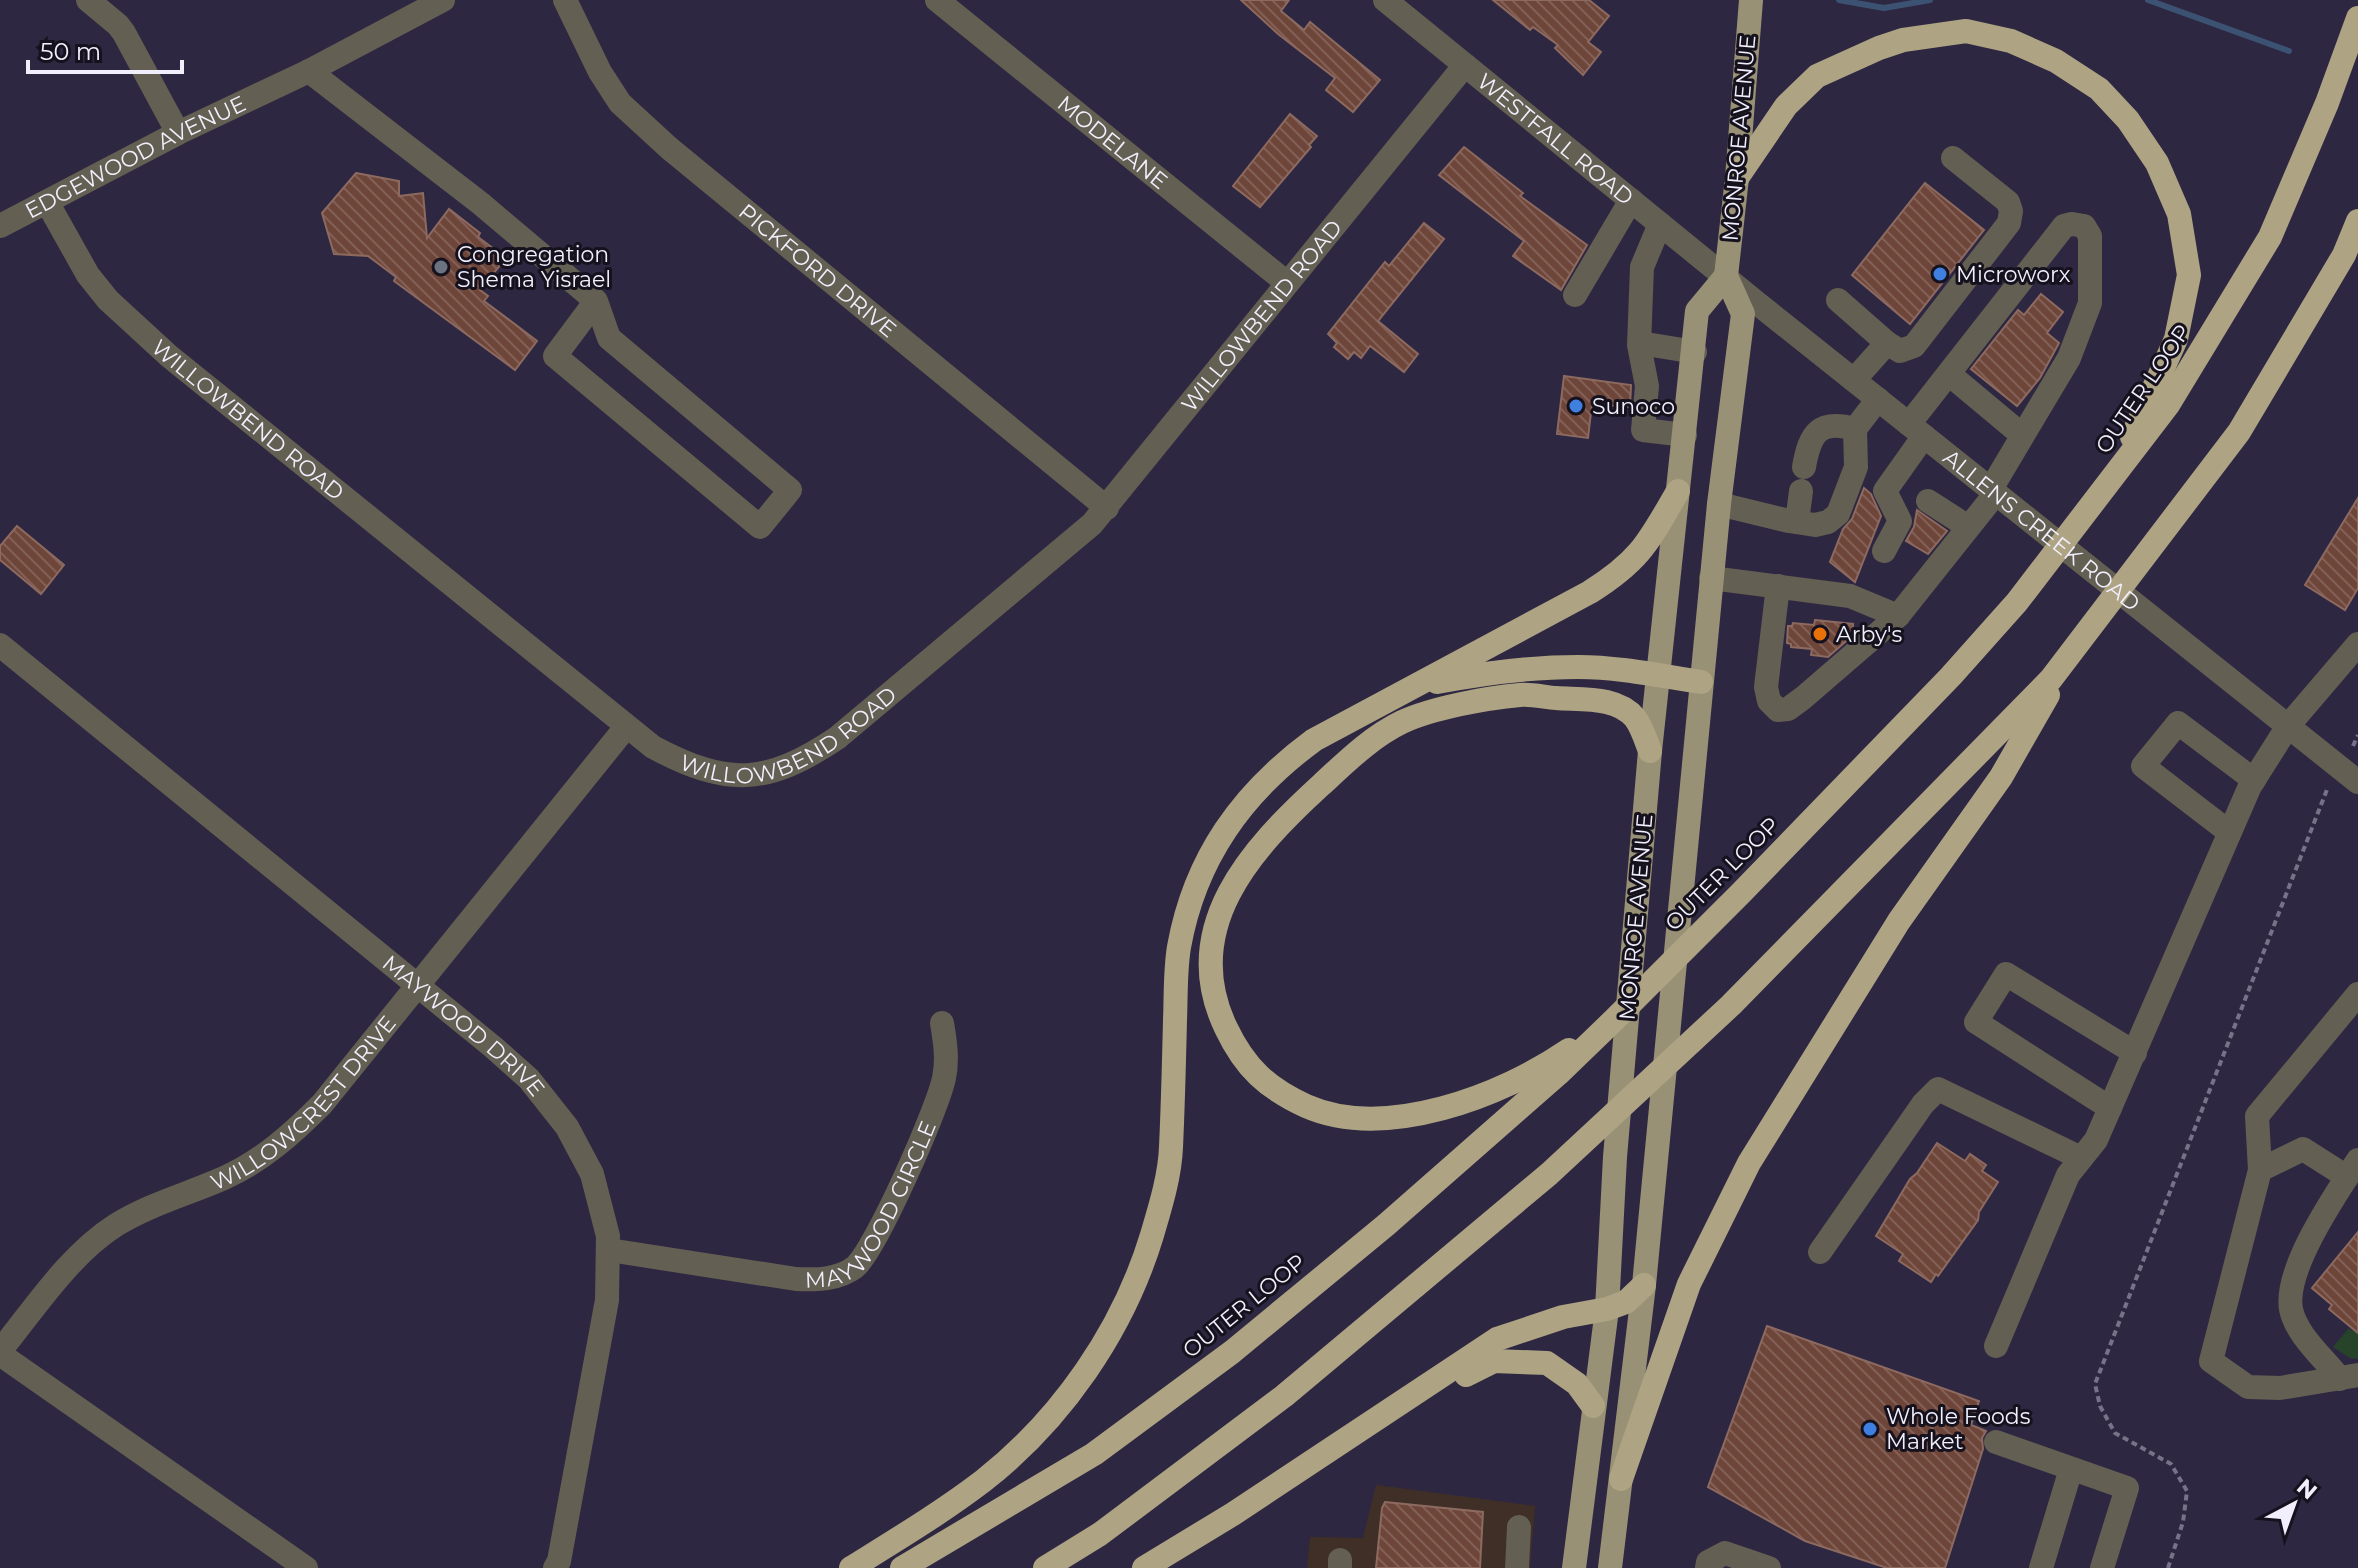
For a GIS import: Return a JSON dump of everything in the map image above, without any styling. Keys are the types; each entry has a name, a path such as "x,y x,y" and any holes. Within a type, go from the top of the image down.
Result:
{"highway":[{"name":"OUTER LOOP","path":"902,1568 1094,1454 1232,1352 1386,1225 1559,1065 1617,1017 1951,676 2017,602 2109,486 2168,405 2270,237 2327,103 2358,18"},
{"path":"1737,178 1786,106 1817,76 1903,40 1966,31 2011,41 2056,61 2099,89 2128,120 2157,163 2179,214 2189,275 2176,339 2109,486"},
{"path":"1045,1568 1100,1534 1284,1396 1549,1174 1731,1005 2051,679 2239,432 2344,255 2358,221"},
{"path":"851,1568 983,1481 1054,1415 1088,1369 1116,1321 1151,1238 1171,1150 1179,948 1200,875 1236,813 1256,788 1314,740 1590,592 1621,572 1645,549 1678,491"},
{"path":"1621,1479 1689,1284 1749,1163 1899,921 2001,777 2073,652"},
{"path":"1411,686 1493,671 1565,667 1637,672 1701,682"},
{"path":"1559,1065 1433,1111 1389,1119 1317,1111 1283,1095 1255,1074 1233,1043 1217,1010 1210,981 1210,954 1216,920 1244,867 1308,796 1371,740 1401,722 1429,711 1521,695 1615,703 1635,718 1650,751"},
{"path":"1144,1568 1233,1514 1497,1339 1563,1317 1607,1309 1626,1302 1644,1285"},
{"path":"1401,1402 1494,1361 1547,1363 1577,1384 1593,1406"}],"main road":[{"name":"MONROE AVENUE","path":"1610,1568 1644,1285 1711,578 1743,314 1726,276 1751,0"},
{"name":"MONROE AVENUE","path":"1574,1568 1607,1309 1615,1157 1650,751 1697,311 1726,276"}],"street":[{"path":"88,0 124,33 178,133"},
{"name":"EDGEWOOD AVENUE","path":"0,226 443,0"},
{"name":"PICKFORD DRIVE","path":"565,0 600,72 620,103 669,148 1107,508"},
{"name":"MODELANE","path":"937,0 1287,283"},
{"name":"WESTFALL ROAD","path":"1385,0 1726,276"},
{"name":"WILLOWBEND ROAD","path":"47,202 88,275 129,322 626,727 653,747 675,758 720,773 767,773 804,760 837,738 1061,552 1107,508 1465,65"},
{"path":"309,71 480,203 596,301 609,338 790,490 760,527 555,356 596,301"},
{"path":"1838,300 1900,351 1914,346 2009,223 2011,211 2008,202 1953,158"},
{"path":"1575,295 1631,200"},
{"path":"1660,224 1642,267 1640,343 1647,386 1643,430 1685,435"},
{"path":"1778,586 1766,687 1769,701 1778,710 1788,709 1898,616 1993,491 2022,435 2069,358 2090,303 2090,236 2084,226 2064,226 1949,374 1885,491 1900,521 1884,551"},
{"name":"ALLENS CREEK ROAD","path":"1726,276 2358,782"},
{"path":"1640,343 1695,352"},
{"path":"1854,380 1887,343"},
{"path":"1949,374 2022,435"},
{"path":"1719,504 1815,525 1828,522 1838,514 1856,467 1855,429 1878,399"},
{"path":"1804,467 1810,441 1817,432 1826,426 1855,429"},
{"path":"1797,522 1801,491"},
{"path":"1928,501 1959,521 1965,530"},
{"path":"1711,578 1850,596 1898,616"},
{"path":"1996,1346 2068,1175 2096,1140 2254,780 2288,726 2358,644"},
{"name":"MAYWOOD DRIVE","path":"0,645 502,1055 549,1101 567,1127 592,1174 603,1210 609,1250 607,1300 555,1568"},
{"path":"2229,832 2143,766 2178,723 2254,780"},
{"name":"WILLOWCREST DRIVE","path":"0,1353 60,1277 103,1234 144,1210 225,1178 261,1157 297,1129 322,1104 626,727"},
{"path":"2110,1108 1976,1022 2006,974 2135,1053"},
{"path":"2349,1377 2280,1388 2248,1387 2211,1361 2260,1170 2257,1116 2358,994"},
{"name":"MAYWOOD CIRCLE","path":"609,1250 796,1279 818,1280 840,1275 856,1266 879,1232 939,1095 946,1068 942,1023"},
{"path":"1820,1252 1923,1104 1938,1089 2081,1158"},
{"path":"2260,1170 2303,1149 2353,1169 2296,1268 2291,1288 2291,1309 2301,1332 2349,1377"},
{"path":"0,1353 306,1568"},
{"path":"1996,1442 2127,1488 2102,1568"},
{"path":"2041,1568 2071,1469"},
{"path":"1517,1568 1519,1527"},
{"path":"1707,1568 1708,1562 1725,1553 1769,1568"}],"path":[{"path":"2353,746 2358,735"},
{"path":"2168,1568 2183,1522 2187,1491 2171,1464 2115,1433 2100,1406 2095,1384 2329,785"}],"shaded area":[{"path":"1376,1485 1535,1506 1530,1568 1307,1568 1310,1537 1363,1538"}],"green space":[{"path":"2358,1323 2358,1359 2350,1358 2333,1347 2349,1328 2352,1331"}],"building":[{"path":"1241,0 1289,0 1281,11 1304,30 1310,22 1380,80 1353,112 1326,90 1335,78 1278,34"},
{"path":"1493,0 1589,0 1609,16 1588,42 1601,52 1583,75 1555,48 1558,45 1533,27 1530,30"},
{"path":"1290,114 1317,136 1260,207 1233,186"},
{"path":"1464,147 1523,193 1520,196 1587,245 1561,290 1513,256 1524,241 1439,175"},
{"name":"Congregation Shema Yisrael","path":"356,173 399,181 399,196 423,193 427,238 449,209 506,258 480,290 488,296 484,301 537,341 515,370 394,281 396,277 368,256 334,254 322,213"},
{"path":"1925,183 1984,230 1910,324 1852,275"},
{"path":"1424,223 1444,239 1378,321 1418,354 1404,372 1370,346 1361,358 1354,352 1348,359 1334,347 1337,343 1328,334 1385,262 1389,266"},
{"path":"2041,294 2063,312 2047,333 2059,343 2040,378 2017,406 1971,369 2018,310 2024,315"},
{"name":"Sunoco","path":"1564,376 1631,385 1630,407 1592,404 1588,438 1557,434"},
{"path":"1864,488 1871,494 1881,516 1855,582 1830,562"},
{"path":"2358,498 2358,588 2345,610 2305,585"},
{"path":"1917,510 1947,531 1928,554 1906,541 1914,527"},
{"path":"17,526 64,565 41,594 0,560 0,546"},
{"name":"Arby's","path":"1815,620 1853,624 1853,635 1828,657 1811,655 1812,649 1791,647 1787,643 1788,626 1793,623 1814,625"},
{"path":"1937,1143 1965,1161 1970,1154 1986,1165 1982,1171 1998,1182 1979,1212 1978,1220 1931,1282 1899,1261 1903,1254 1876,1236 1910,1179"},
{"path":"2358,1232 2358,1333 2329,1309 2332,1305 2312,1288"},
{"path":"1767,1326 1979,1401 1971,1425 1986,1431 1982,1438 1983,1449 1945,1568 1887,1568 1805,1541 1708,1487"},
{"path":"1385,1502 1483,1512 1480,1568 1376,1568"}],"waterway":[{"path":"1839,0 1884,8 1930,0"},
{"path":"2148,0 2289,51"}],"place":[{"name":"Congregation Shema Yisrael","path":"441,267"},
{"name":"Microworx","path":"1940,274"},
{"name":"Sunoco","path":"1576,406"},
{"name":"Arby's","path":"1820,634"},
{"name":"Whole Foods Market","path":"1870,1429"}]}
